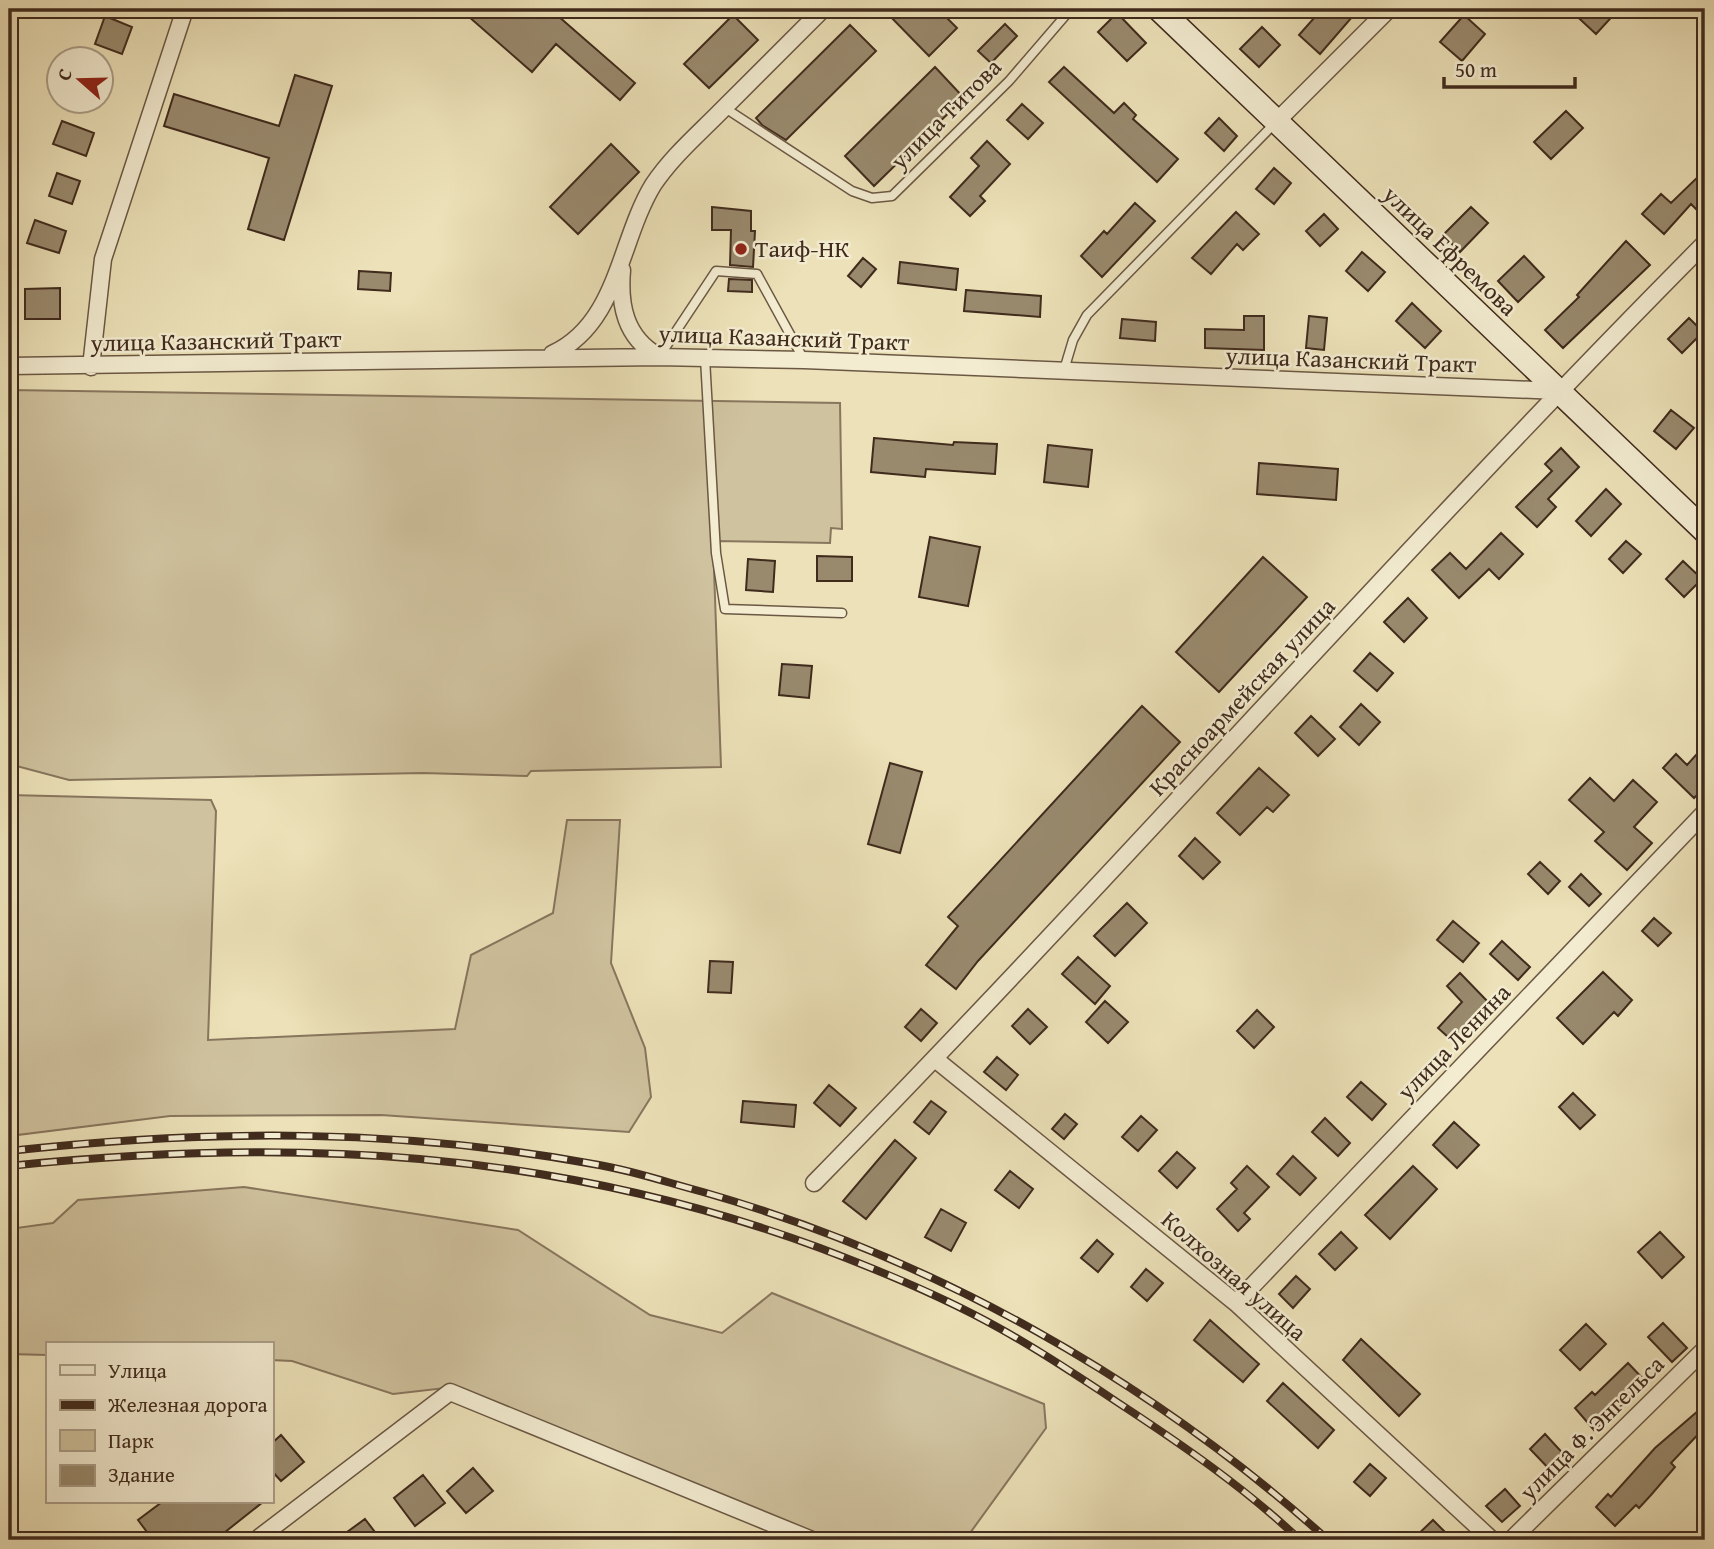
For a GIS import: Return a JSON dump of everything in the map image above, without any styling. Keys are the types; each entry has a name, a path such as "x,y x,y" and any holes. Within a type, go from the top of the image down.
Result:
{"street":[{"path":"91,367 103,259 185,9"},
{"path":"547,356 571,346 587,332 653,186 670,162 824,9"},
{"name":"улица Ефремова","path":"1158,9 1705,531"},
{"path":"1276,122 1389,9"},
{"name":"Красноармейская улица","path":"814,1183 935,1059 1558,391 1705,243"},
{"path":"624,254 620,293 624,316 635,338 659,357"},
{"name":"улица Казанский Тракт","path":"9,366 91,367 547,356 804,359 1558,391"},
{"name":"улица Ленина","path":"1236,1303 1705,812"},
{"name":"Колхозная улица","path":"935,1059 1236,1303 1492,1540"},
{"name":"улица Ф. Энгельса","path":"1511,1540 1705,1349"},
{"path":"256,1540 450,1392 812,1540"}],"lane":[{"name":"улица Титова","path":"725,107 852,191 872,198 892,196 1009,81 1071,9"},
{"path":"1064,370 1073,340 1087,315 1276,122"},
{"path":"659,357 716,271 758,274 804,359"},
{"path":"705,358 716,553 725,609 842,613"}],"green space":[{"path":"9,390 840,403 842,529 831,528 830,543 713,541 721,767 531,771 527,776 423,773 69,780 9,764"},
{"path":"9,795 211,800 216,811 208,1040 455,1029 471,955 553,913 567,820 620,820 611,963 645,1048 651,1097 629,1132 381,1115 170,1116 9,1136"},
{"path":"244,1187 518,1230 650,1315 722,1333 772,1293 1044,1404 1046,1428 965,1540 833,1540 454,1387 393,1394 292,1361 273,1360 273,1342 46,1342 46,1355 9,1354 9,1229 53,1223 78,1200"}],"building":[{"path":"460,9 550,9 635,83 620,100 556,44 532,72"},
{"path":"883,9 938,9 957,28 929,56"},
{"path":"1322,9 1359,9 1320,54 1299,35"},
{"path":"1569,9 1619,9 1596,34"},
{"path":"1117,13 1146,43 1127,61 1098,32"},
{"path":"733,15 758,40 709,88 684,64"},
{"path":"1464,15 1485,34 1462,61 1440,42"},
{"path":"105,16 132,27 122,54 116,52 116,46 95,44"},
{"path":"1005,24 1017,36 991,63 978,51"},
{"path":"850,25 876,51 786,140 762,125 756,118"},
{"path":"1262,27 1280,45 1259,67 1240,49"},
{"path":"935,67 964,98 874,186 845,156"},
{"path":"1064,67 1114,113 1124,103 1136,115 1133,119 1178,159 1157,182 1049,82"},
{"path":"295,75 332,86 284,240 248,229 269,158 164,126 174,94 279,126"},
{"path":"1022,104 1043,123 1028,139 1007,120"},
{"path":"1566,111 1583,128 1551,159 1534,142"},
{"path":"1219,118 1237,136 1224,151 1205,133"},
{"path":"62,121 94,133 86,156 53,144"},
{"path":"987,141 1010,164 980,196 985,201 970,216 950,197 979,166 971,158"},
{"path":"611,144 639,172 578,234 550,207"},
{"path":"1274,168 1291,183 1274,204 1256,189"},
{"path":"1705,170 1705,204 1698,211 1691,204 1664,234 1642,214 1661,194 1671,203"},
{"path":"57,173 80,181 72,204 49,196"},
{"path":"1135,203 1155,221 1102,277 1081,256 1104,231 1107,234"},
{"path":"712,207 751,211 751,231 755,231 753,267 730,265 731,230 712,230"},
{"path":"1471,207 1488,223 1460,252 1443,235"},
{"path":"1236,212 1259,234 1243,250 1237,244 1211,274 1192,258"},
{"path":"1324,214 1338,229 1320,246 1306,231"},
{"path":"35,220 66,231 59,253 27,243"},
{"path":"1626,241 1650,265 1563,348 1545,330 1579,297 1577,295"},
{"path":"1362,252 1385,272 1368,291 1346,271"},
{"path":"1524,256 1544,277 1518,302 1498,281"},
{"path":"863,258 876,269 861,287 848,276"},
{"path":"900,262 958,269 956,290 898,283"},
{"path":"359,271 391,273 390,291 358,289"},
{"path":"729,279 752,280 752,292 728,291"},
{"path":"60,288 60,319 25,319 25,289"},
{"path":"966,290 1041,296 1040,317 964,311"},
{"path":"1412,303 1441,331 1425,348 1396,321"},
{"path":"1244,316 1264,316 1264,350 1205,348 1205,329 1244,330"},
{"path":"1309,316 1327,318 1324,350 1306,348"},
{"path":"1689,318 1703,332 1682,353 1668,339"},
{"path":"1122,319 1156,322 1155,341 1120,338"},
{"path":"1671,410 1694,428 1676,449 1654,431"},
{"path":"874,438 953,445 954,442 997,444 995,474 926,469 925,477 871,472"},
{"path":"1048,445 1092,450 1088,487 1044,482"},
{"path":"1561,448 1579,467 1548,499 1556,507 1537,527 1516,507 1552,471 1545,464"},
{"path":"1259,463 1338,469 1336,500 1257,494"},
{"path":"1606,489 1621,504 1591,536 1576,521"},
{"path":"1501,533 1523,554 1499,579 1489,569 1459,598 1432,570 1450,553 1466,569"},
{"path":"930,537 980,547 968,606 919,597"},
{"path":"1626,541 1641,554 1623,573 1609,559"},
{"path":"817,556 852,557 852,581 817,581"},
{"path":"1263,557 1307,597 1219,692 1176,652"},
{"path":"748,559 775,561 773,592 746,590"},
{"path":"1683,561 1702,579 1684,597 1666,579"},
{"path":"1408,598 1427,618 1404,642 1384,622"},
{"path":"1370,653 1393,673 1377,691 1354,671"},
{"path":"782,664 812,666 809,698 779,695"},
{"path":"1361,704 1380,722 1359,745 1340,727"},
{"path":"1142,706 1180,742 978,961 956,989 926,965 958,926 948,917"},
{"path":"1311,716 1335,739 1318,756 1295,733"},
{"path":"1705,745 1705,787 1694,798 1663,768 1676,754 1687,765"},
{"path":"890,763 922,772 900,853 868,844"},
{"path":"1259,768 1289,795 1273,812 1267,807 1240,835 1217,813"},
{"path":"1590,778 1614,801 1633,780 1657,802 1634,827 1652,843 1627,870 1595,841 1604,832 1569,800"},
{"path":"1195,838 1220,862 1203,879 1179,856"},
{"path":"1540,862 1560,881 1548,894 1528,874"},
{"path":"1581,874 1601,894 1589,906 1569,887"},
{"path":"1127,903 1147,923 1115,956 1094,936"},
{"path":"1654,918 1671,933 1658,946 1642,931"},
{"path":"1453,921 1479,943 1463,962 1437,940"},
{"path":"1502,941 1530,967 1518,980 1490,954"},
{"path":"1078,957 1110,986 1095,1004 1062,974"},
{"path":"710,961 733,962 731,993 708,992"},
{"path":"1603,972 1632,1000 1618,1016 1614,1012 1583,1044 1557,1018"},
{"path":"1460,973 1491,1005 1465,1031 1468,1034 1458,1046 1438,1028 1462,1002 1447,986"},
{"path":"1105,1001 1128,1022 1108,1043 1086,1022"},
{"path":"921,1009 937,1023 921,1041 905,1027"},
{"path":"1028,1009 1047,1027 1030,1044 1012,1026"},
{"path":"1257,1010 1274,1027 1254,1048 1237,1031"},
{"path":"997,1057 1018,1075 1006,1090 984,1072"},
{"path":"1361,1082 1386,1104 1372,1120 1347,1097"},
{"path":"829,1085 856,1108 840,1126 814,1103"},
{"path":"1573,1093 1595,1115 1580,1129 1559,1107"},
{"path":"743,1101 796,1105 794,1127 741,1122"},
{"path":"931,1101 946,1112 929,1134 914,1122"},
{"path":"1065,1114 1077,1124 1064,1139 1052,1129"},
{"path":"1141,1116 1157,1130 1138,1151 1122,1137"},
{"path":"1325,1118 1350,1143 1338,1156 1312,1132"},
{"path":"1454,1122 1479,1145 1457,1168 1433,1145"},
{"path":"895,1140 916,1158 866,1219 843,1201"},
{"path":"1177,1152 1195,1168 1177,1188 1159,1171"},
{"path":"1293,1156 1316,1178 1300,1195 1277,1174"},
{"path":"1247,1166 1269,1187 1244,1213 1250,1219 1238,1231 1217,1209 1237,1189 1231,1183"},
{"path":"1413,1166 1437,1189 1390,1239 1365,1215"},
{"path":"1010,1171 1033,1189 1019,1208 995,1190"},
{"path":"941,1209 966,1223 951,1251 925,1237"},
{"path":"1341,1232 1357,1248 1335,1270 1319,1254"},
{"path":"1660,1232 1684,1257 1662,1278 1638,1252"},
{"path":"1097,1240 1113,1254 1098,1272 1081,1258"},
{"path":"1146,1269 1163,1283 1147,1301 1131,1287"},
{"path":"1296,1276 1310,1289 1293,1308 1279,1294"},
{"path":"1210,1320 1259,1364 1243,1382 1194,1340"},
{"path":"1663,1323 1687,1348 1672,1362 1648,1337"},
{"path":"1586,1324 1606,1344 1580,1370 1560,1350"},
{"path":"1361,1339 1420,1394 1399,1416 1343,1360"},
{"path":"1628,1363 1647,1383 1594,1430 1575,1408 1592,1392 1595,1395"},
{"path":"1283,1383 1334,1430 1318,1448 1267,1401"},
{"path":"1698,1411 1705,1419 1705,1427 1671,1463 1675,1467 1651,1495 1639,1508 1636,1505 1615,1526 1596,1507 1608,1494 1611,1497 1655,1448"},
{"path":"1545,1434 1569,1460 1554,1474 1530,1449"},
{"path":"281,1435 304,1462 281,1481 273,1472 273,1442"},
{"path":"1370,1464 1386,1478 1370,1496 1354,1482"},
{"path":"473,1468 493,1491 466,1513 447,1491"},
{"path":"423,1475 445,1503 415,1526 394,1498"},
{"path":"1505,1489 1520,1506 1502,1522 1486,1506"},
{"path":"159,1504 260,1504 215,1540 153,1540 138,1520"},
{"path":"365,1519 381,1540 336,1540"},
{"path":"1433,1520 1453,1540 1412,1540"}],"railway":[{"path":"9,1151 231,1136 378,1139 451,1144 599,1165 703,1192 789,1219 873,1252 955,1289 1035,1331 1113,1377 1188,1427 1260,1482 1328,1540"},
{"path":"9,1166 114,1157 217,1153 319,1153 420,1159 520,1171 620,1189 720,1215 866,1266 999,1328 1073,1373 1188,1450 1257,1502 1300,1540"}],"place":[{"name":"Таиф-НК","path":"741,249"}]}
